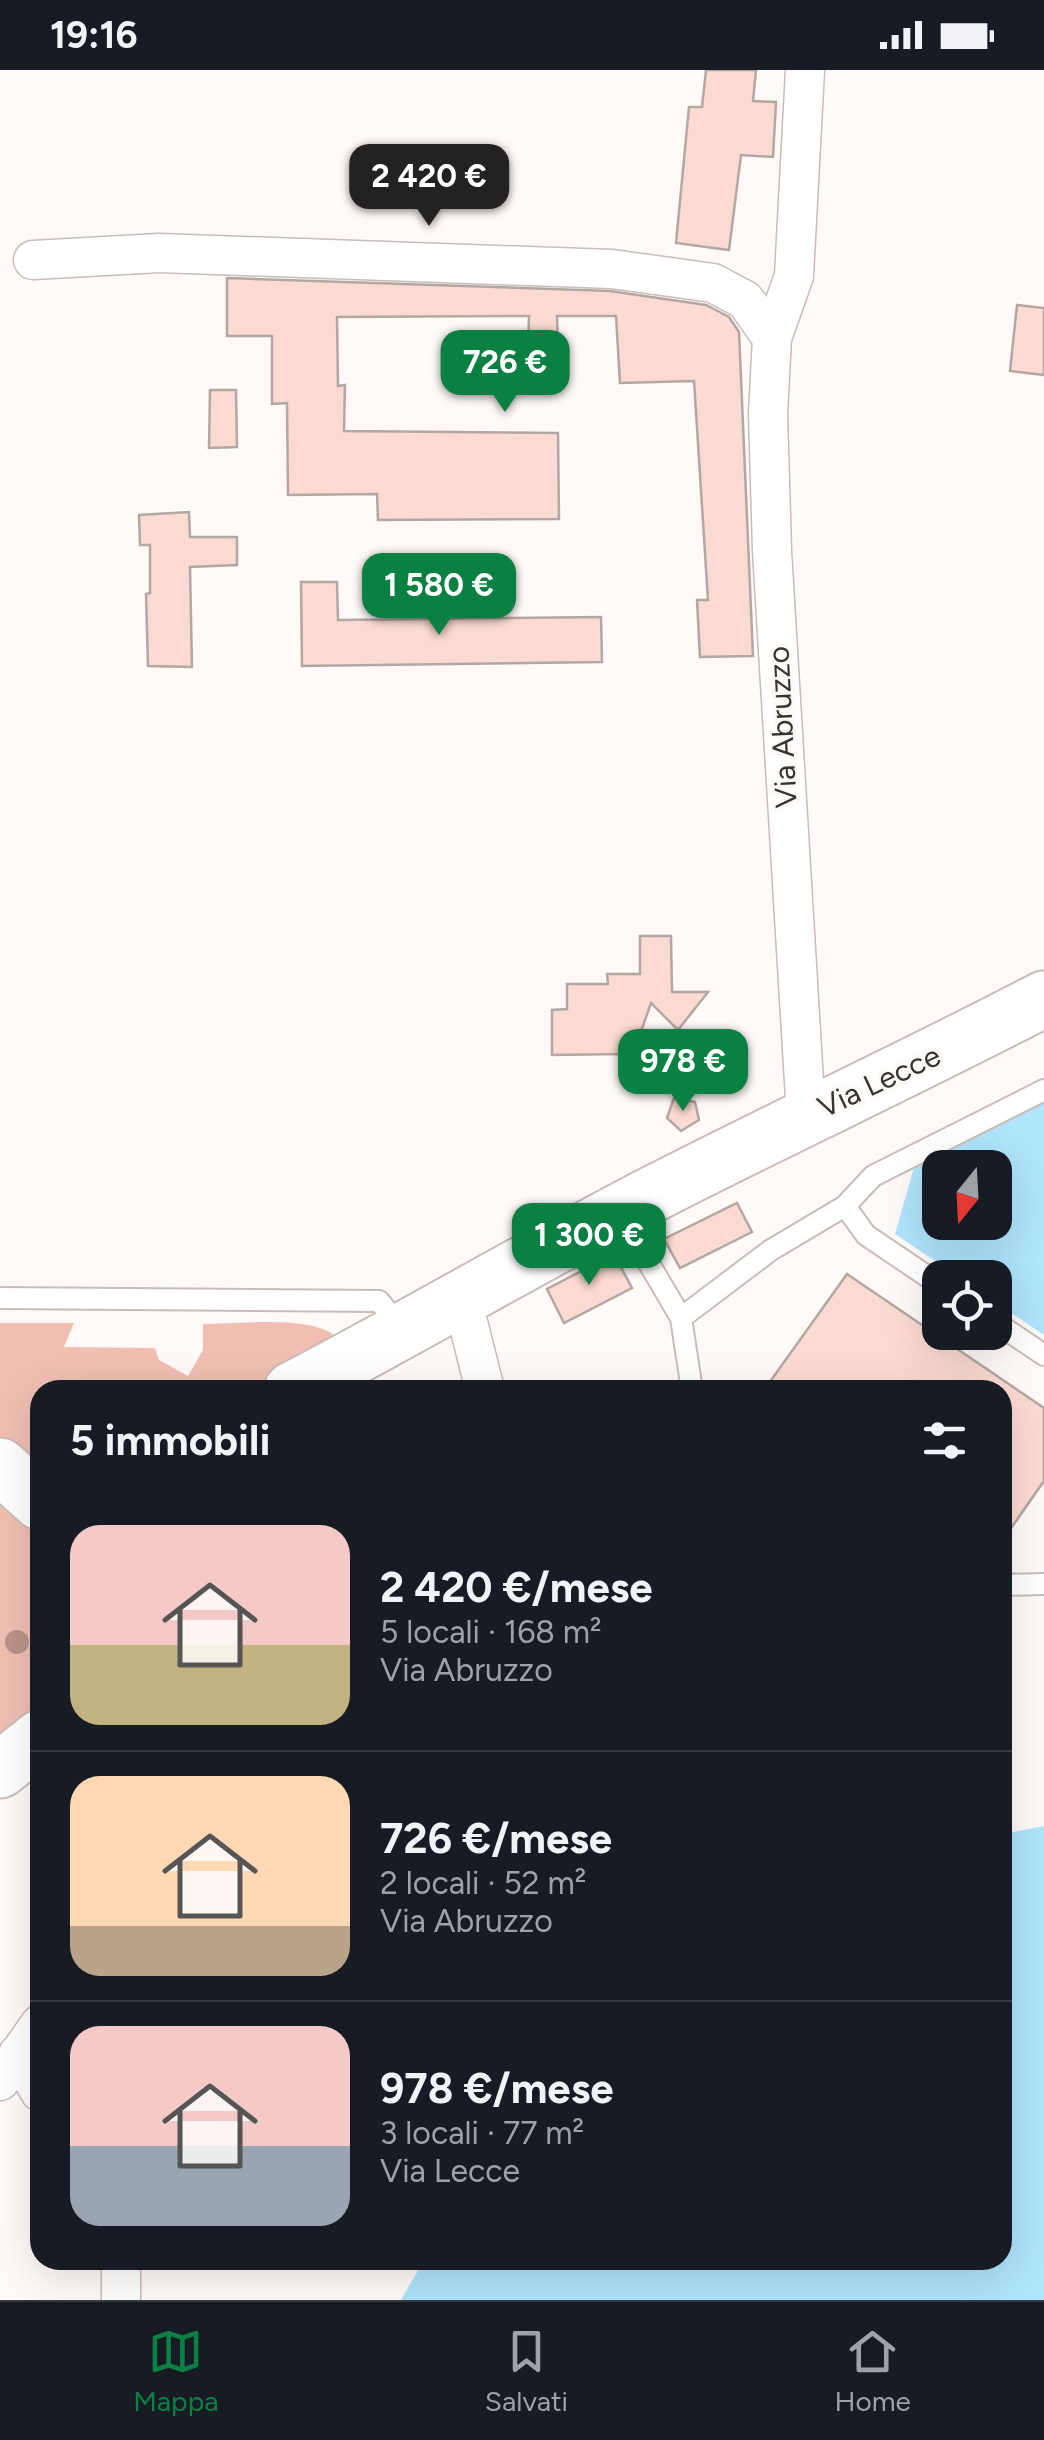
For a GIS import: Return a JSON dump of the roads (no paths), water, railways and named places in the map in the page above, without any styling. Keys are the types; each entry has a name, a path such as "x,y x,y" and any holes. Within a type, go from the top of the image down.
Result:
{"main road":[{"name":"Via Lecce","path":"310,1380 619,1212 806,1115 902,1074 1044,999"}],"street":[{"name":"Via Abruzzo","path":"805,70 794,276 772,338 768,413 772,551 806,1115"},
{"path":"33,260 160,252 612,269 713,283 744,300 772,338"},
{"path":"462,1298 482,1380"},
{"path":"121,2270 121,2300"}],"lane":[{"path":"681,1318 771,1250 845,1206 874,1176 1044,1090"},
{"path":"845,1206 866,1235 922,1273"},
{"path":"619,1212 681,1318 690,1380"},
{"path":"0,1298 379,1301 401,1329"},
{"path":"1012,1333 1044,1355"},
{"path":"1012,1586 1044,1584"}],"water":[{"path":"1044,1099 1044,1335 1012,1313 1012,1260 934,1260 895,1234 915,1164 922,1160 922,1240 1012,1240 1012,1150 943,1150"},
{"path":"1044,1826 1044,2300 401,2300 418,2270 1012,2270 1012,1832"}]}
